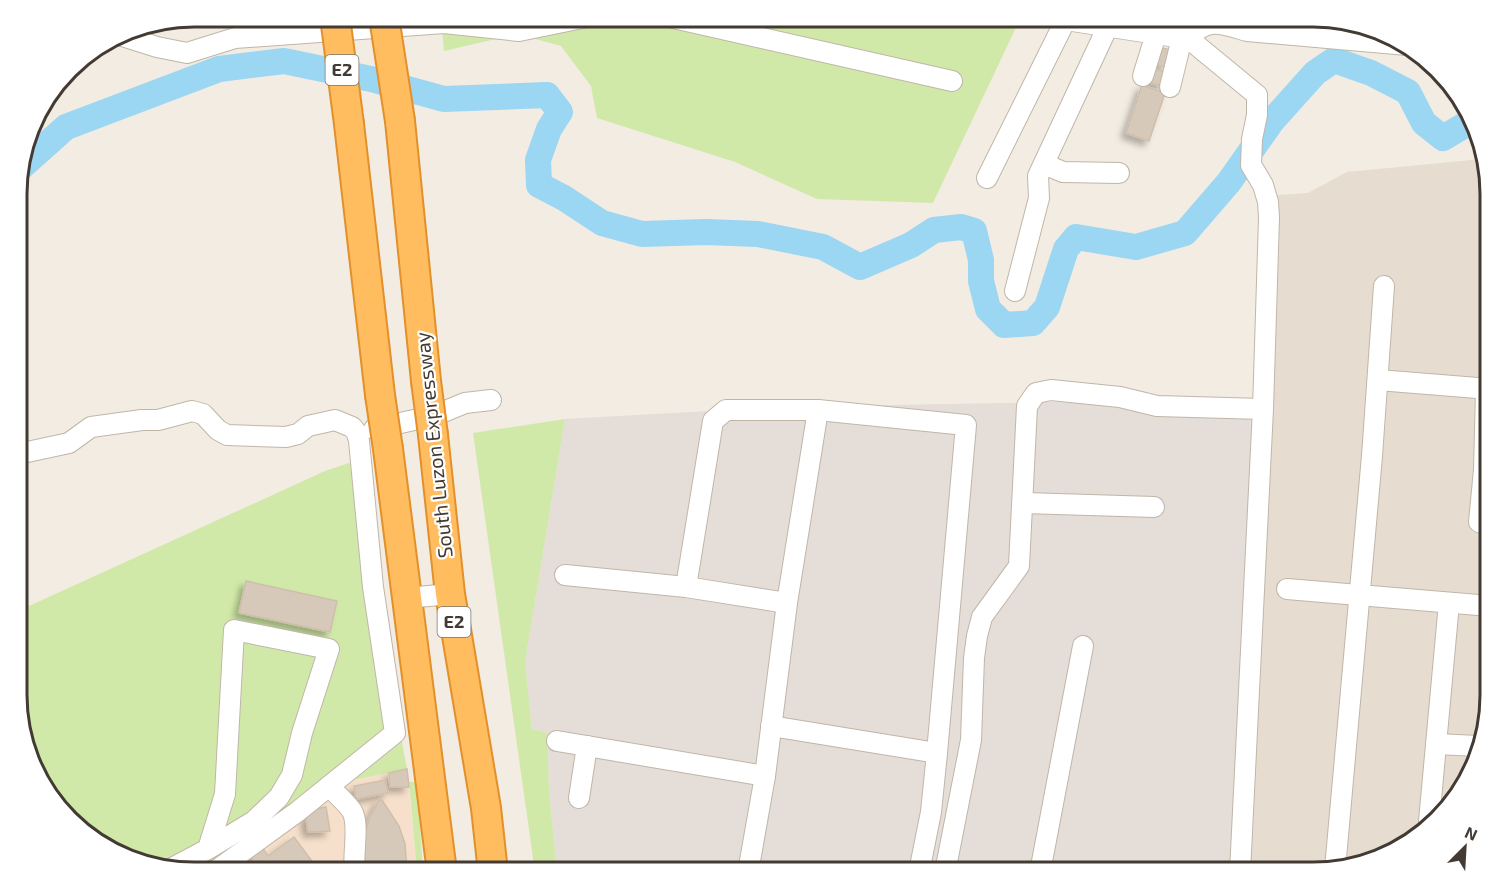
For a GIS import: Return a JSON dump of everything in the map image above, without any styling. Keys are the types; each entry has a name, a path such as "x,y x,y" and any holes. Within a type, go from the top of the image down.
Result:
{"highway":[{"name":"E2","path":"336,27 380,395 441,862"},
{"name":"South Luzon Expressway","path":"386,27 400,121 450,594 486,808 492,862"},
{"path":"486,808 499,862"}],"street":[{"path":"132,39 187,53 235,38 388,27"},
{"path":"482,27 519,31 537,27"},
{"path":"717,27 952,81"},
{"path":"987,178 1062,27"},
{"path":"1015,291 1039,198 1038,176 1108,27 1185,39 1257,95 1251,165 1263,185 1269,210 1263,409 1240,862"},
{"path":"1170,87 1185,39 1202,27"},
{"path":"1235,27 1247,31 1383,43"},
{"path":"1143,76 1156,34"},
{"path":"1044,164 1063,172 1119,173"},
{"path":"1336,860 1360,596 1384,286"},
{"path":"1378,380 1480,388"},
{"path":"947,862 971,740 977,636 982,617 1019,566 1024,503 1027,406 1036,393 1051,390 1120,397 1157,406 1263,409"},
{"path":"357,433 436,415 465,403 491,400"},
{"path":"686,587 712,421 726,410 818,410 966,425 938,753 931,812 921,862"},
{"path":"750,862 765,776 787,603 818,410"},
{"path":"27,452 69,443 91,427 158,420 192,411 203,414 221,433 227,435 286,437 298,434 308,426 335,420 348,424 357,433 373,586 395,730 390,739 229,862"},
{"path":"1024,503 1154,507"},
{"path":"565,575 686,587 787,603"},
{"path":"1287,589 1449,603 1480,601"},
{"path":"407,598 450,594"},
{"path":"1430,814 1449,603"},
{"path":"184,862 208,849 254,821 279,797 292,775 302,733 329,649 234,630 225,794 208,849"},
{"path":"1042,862 1083,646"},
{"path":"771,726 938,753"},
{"path":"557,741 765,776"},
{"path":"1436,744 1472,746"},
{"path":"579,798 587,747"},
{"path":"329,786 349,807 354,816 356,825 354,862"}],"shaded area":[{"path":"1477,161 1480,183 1480,706 1477,728 1467,759 1445,797 1415,827 1387,845 1346,859 1324,862 1245,862 1263,196 1308,193 1347,172"},
{"path":"1056,402 1259,412 1245,862 556,862 549,791 547,733 532,729 525,662 565,419 784,407"},
{"path":"407,769 416,862 232,862 339,783"}],"green space":[{"path":"442,27 1016,27 933,203 817,199 735,162 597,118 591,86 561,46 517,34 444,51"},
{"path":"565,419 525,662 532,729 547,733 549,791 556,862 534,862 473,433"},
{"path":"355,461 389,733 222,862 172,861 130,849 110,840 76,813 62,797 40,759 28,717 27,607 325,471"},
{"path":"399,727 407,769 339,783"},
{"path":"409,782 417,782 422,862 416,862"}],"building":[{"path":"1158,47 1171,50 1166,67 1153,64"},
{"path":"1152,68 1166,72 1163,86 1149,83"},
{"path":"1142,85 1165,93 1149,141 1126,133"},
{"path":"246,581 337,601 330,632 239,613"},
{"path":"407,769 409,787 390,787 389,773"},
{"path":"385,780 388,793 356,799 354,786"},
{"path":"379,800 382,800 399,826 405,844 406,862 365,862 364,836 369,819"},
{"path":"326,807 330,831 308,832 306,818 311,810"},
{"path":"294,837 313,862 254,862 250,856 262,847 268,856"}],"waterway":[{"path":"31,158 66,127 219,69 284,61 371,79 444,99 547,95 560,112 549,129 538,160 539,185 602,223 642,234 706,232 758,234 823,247 860,267 911,245 934,230 961,227 974,231 981,260 981,281 988,309 1004,325 1033,323 1047,307 1066,249 1076,237 1136,247 1185,233 1229,182 1272,121 1315,73 1334,60 1371,73 1408,92 1424,123 1443,138 1465,125"}]}
